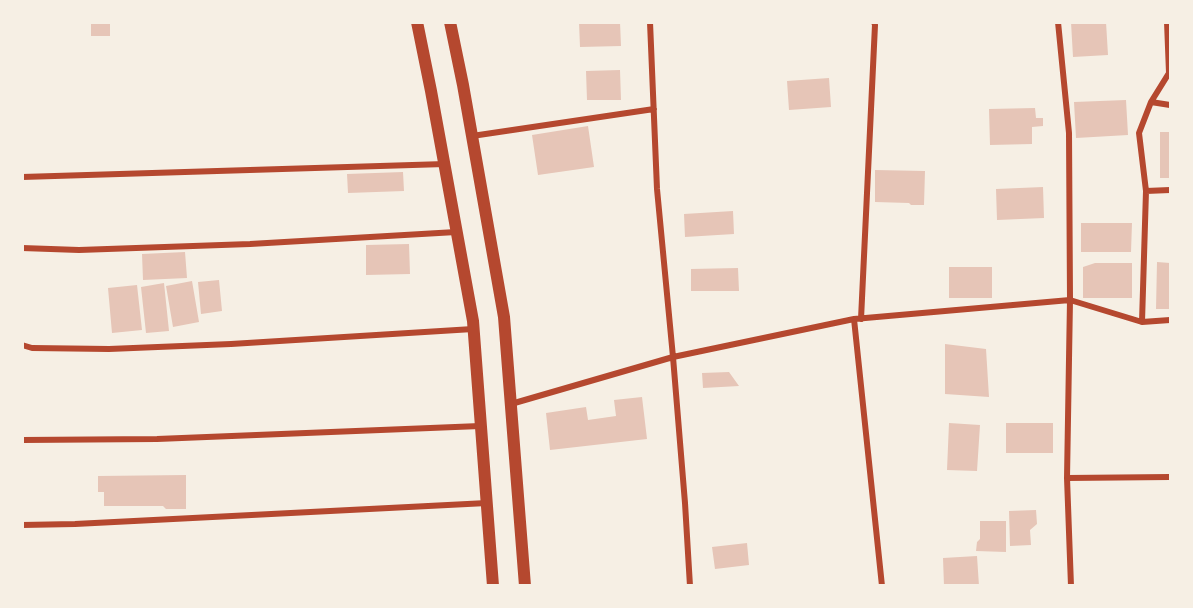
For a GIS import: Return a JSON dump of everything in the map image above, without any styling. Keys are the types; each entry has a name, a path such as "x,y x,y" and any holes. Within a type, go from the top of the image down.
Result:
{"main road":[{"path":"417,22 445,164 473,329 493,585"},
{"path":"450,22 504,317 525,585"}],"street":[{"path":"650,22 657,189 673,357 690,585"},
{"path":"874,22 857,319 882,585"},
{"path":"1058,22 1069,134 1070,300 1067,478 1071,585"},
{"path":"1142,322 1146,191 1139,133 1151,102 1169,74 1167,22"},
{"path":"1151,102 1170,105"},
{"path":"472,136 654,109"},
{"path":"22,177 445,164"},
{"path":"1146,191 1170,190"},
{"path":"22,248 79,250 250,244 457,232"},
{"path":"511,404 673,357 857,319 1070,300 1142,322 1170,320"},
{"path":"22,345 32,348 108,350 473,329"},
{"path":"22,440 156,439 481,426"},
{"path":"1067,478 1170,477"},
{"path":"22,525 487,503"}],"building":[{"path":"91,22 110,22 110,36 91,36"},
{"path":"579,22 620,22 621,46 580,47"},
{"path":"1071,22 1106,22 1108,55 1073,57"},
{"path":"620,70 621,100 587,100 586,71"},
{"path":"829,78 831,107 789,110 787,81"},
{"path":"1126,100 1128,135 1076,138 1074,102"},
{"path":"1035,108 1036,118 1043,118 1043,126 1032,127 1032,144 990,145 989,109"},
{"path":"588,126 594,167 538,175 532,135"},
{"path":"1160,132 1170,132 1170,178 1160,178"},
{"path":"875,170 925,171 924,205 875,202"},
{"path":"403,172 404,191 348,193 347,174"},
{"path":"1043,187 1044,218 997,220 996,189"},
{"path":"733,211 734,234 685,237 684,214"},
{"path":"1081,223 1132,223 1131,252 1081,252"},
{"path":"409,244 410,274 366,275 366,245"},
{"path":"185,252 187,278 143,280 142,254"},
{"path":"1157,262 1170,263 1170,309 1156,309"},
{"path":"1095,263 1132,263 1132,298 1083,298 1083,267"},
{"path":"949,267 992,267 992,298 949,298"},
{"path":"738,268 739,291 691,291 691,269"},
{"path":"219,280 222,311 201,314 198,282"},
{"path":"192,281 199,322 173,327 166,286"},
{"path":"164,283 169,331 146,333 141,287"},
{"path":"137,285 142,330 112,333 108,288"},
{"path":"945,344 986,349 989,397 945,394"},
{"path":"729,372 739,386 703,388 702,373"},
{"path":"642,397 647,439 550,450 546,413 586,407 588,420 616,416 614,400"},
{"path":"949,423 980,425 977,471 947,470"},
{"path":"1006,423 1053,423 1053,453 1006,453"},
{"path":"186,475 186,509 166,509 163,506 104,506 104,492 98,492 98,476"},
{"path":"1036,510 1037,524 1030,530 1031,545 1010,546 1009,511"},
{"path":"980,521 1006,521 1006,552 976,551 977,542 980,539"},
{"path":"747,543 749,565 715,569 712,547"},
{"path":"977,556 979,586 944,586 943,558"}]}
